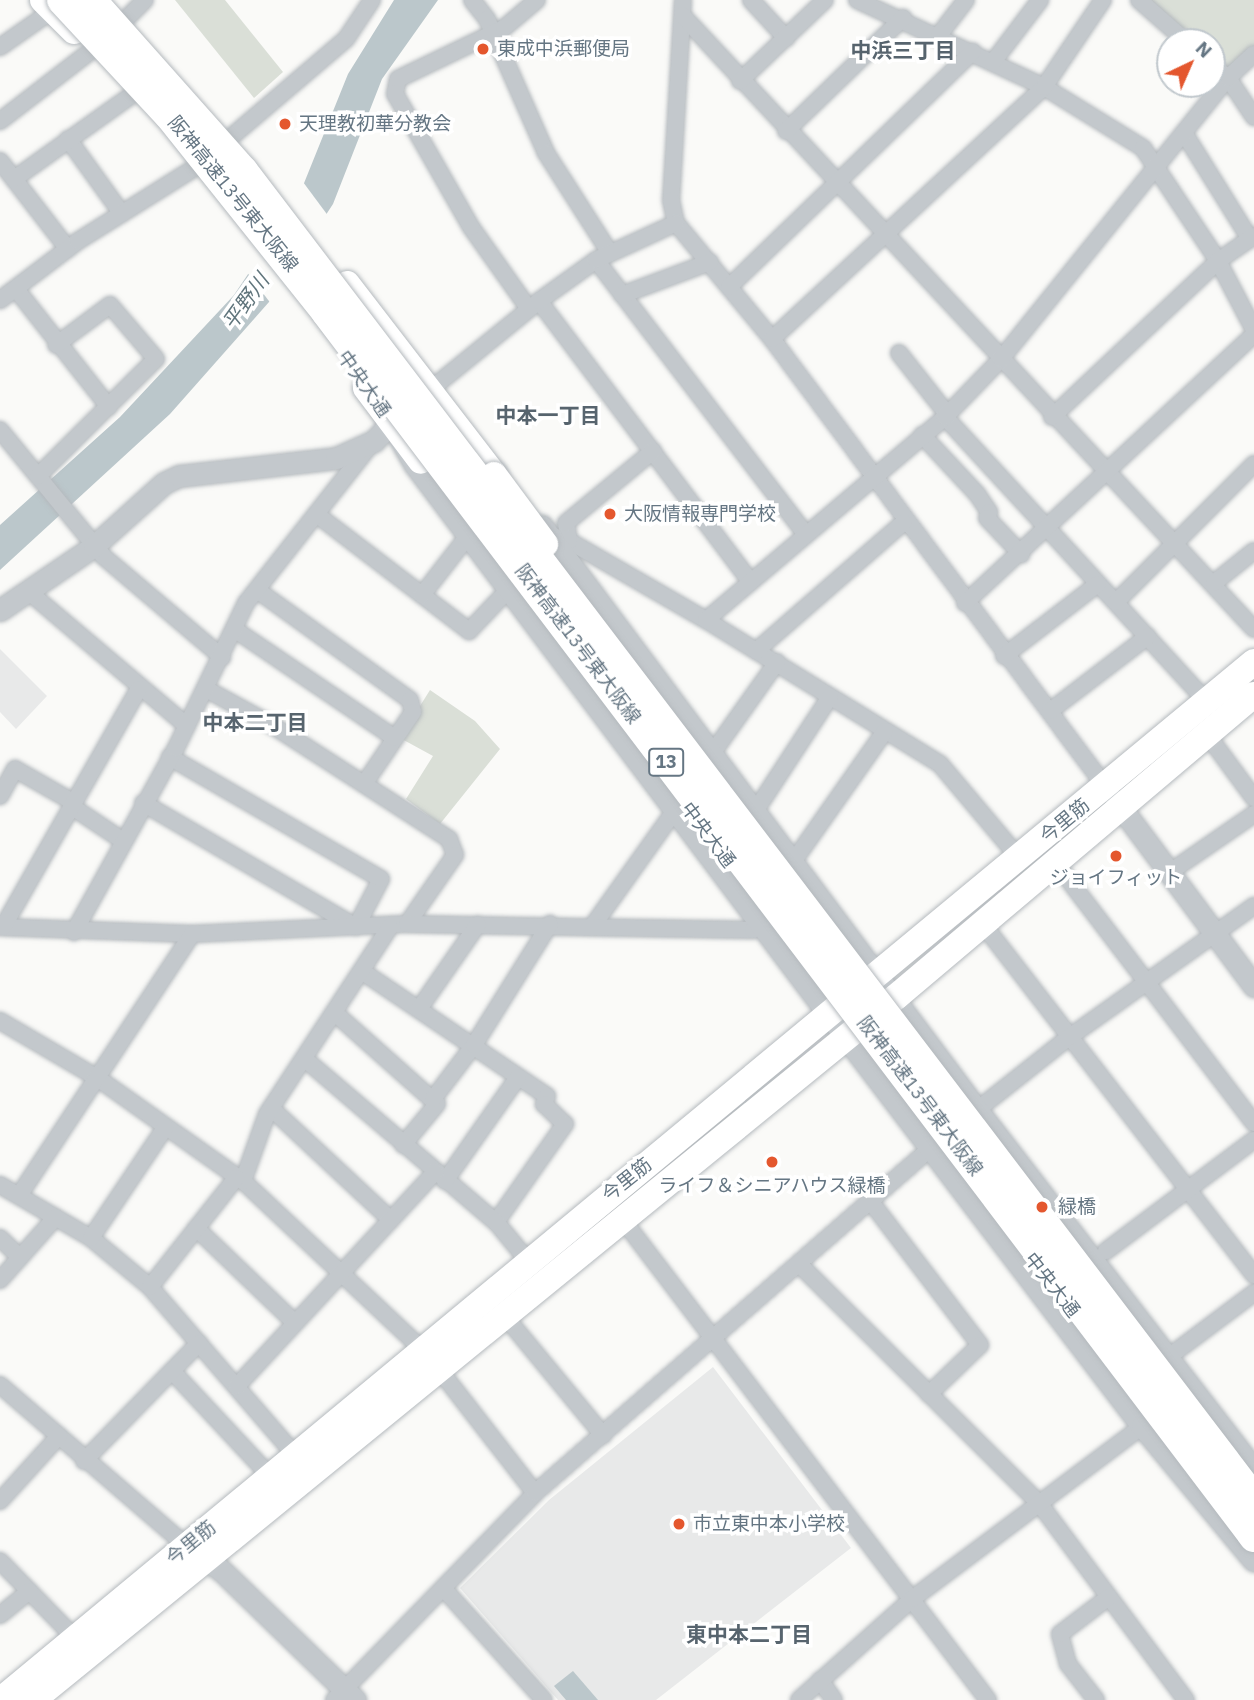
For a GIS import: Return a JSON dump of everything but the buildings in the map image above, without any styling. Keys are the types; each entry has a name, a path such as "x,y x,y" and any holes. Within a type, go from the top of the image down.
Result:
{"highway":[{"name":"阪神高速13号東大阪線","path":"91,0 252,182 1254,1484"},
{"name":"阪神高速13号東大阪線","path":"53,3 169,115 310,291 1254,1537"}],"main road":[{"name":"中央大通","path":"106,0 230,139 431,389 965,1108 1254,1484"},
{"name":"中央大通","path":"53,3 196,167 298,291 382,432 454,503 1254,1551"},
{"name":"今里筋","path":"1,1700 75,1637 196,1553 270,1476 295,1455 430,1359 504,1315 623,1220 844,1035 896,997 1055,862 1113,795 1207,702 1254,662"},
{"name":"今里筋","path":"33,1700 196,1553 430,1359 528,1261 828,1014 880,975 1020,859 1206,733 1254,695"}],"street":[{"path":"125,20 145,0"},
{"path":"0,300 68,249 196,167 346,39 372,0"},
{"path":"472,0 493,31 546,152 622,295 804,532"},
{"path":"537,0 504,28 398,79 395,94 471,227 653,451 751,582"},
{"path":"751,0 786,38"},
{"path":"740,81 825,0"},
{"path":"857,0 903,18 1044,87 1143,148 1158,166 1218,261 1254,332 1021,554 965,603"},
{"path":"939,35 966,0"},
{"path":"993,62 1040,0"},
{"path":"772,339 1044,87 1103,0"},
{"path":"1139,0 1170,28"},
{"path":"0,47 53,3"},
{"path":"682,8 740,81 786,131 1001,359 1052,417 1214,583 1254,629"},
{"path":"682,8 671,200 676,223 772,339 904,522 1004,656 1050,711 1254,986"},
{"path":"786,131 903,18"},
{"path":"0,121 92,50"},
{"path":"729,287 972,51"},
{"path":"706,620 804,532 946,415 1001,359 1228,78 1254,54"},
{"path":"1228,78 1254,117"},
{"path":"14,179 133,94"},
{"path":"1052,417 1218,261 1252,237 1184,133"},
{"path":"68,139 122,214"},
{"path":"0,161 68,249"},
{"path":"74,932 122,840 187,726 234,629 257,590 382,432 534,305 603,257 676,223"},
{"path":"622,295 710,262"},
{"path":"16,289 57,345 109,407"},
{"path":"40,479 156,359 110,305 57,345"},
{"path":"899,353 946,415 1207,702"},
{"path":"431,389 472,429 754,813 880,975 976,1110 1167,1358 1254,1484"},
{"path":"0,430 94,546 222,657"},
{"path":"382,432 415,465 828,1014 933,1146 1142,1426 1254,1561"},
{"path":"0,610 94,546 158,487 179,476 336,458 382,432"},
{"path":"922,435 976,494 989,512 987,518 1021,554"},
{"path":"569,541 566,523 653,451"},
{"path":"1116,602 1177,545 1254,464"},
{"path":"316,514 469,631 509,589"},
{"path":"756,651 904,522"},
{"path":"547,534 569,541 706,620 940,764 1020,859"},
{"path":"422,595 468,536"},
{"path":"1214,583 1254,551"},
{"path":"1004,656 1098,584"},
{"path":"257,590 410,700 413,712 364,784"},
{"path":"29,592 139,690 187,726"},
{"path":"234,629 395,738"},
{"path":"1050,711 1148,636"},
{"path":"711,755 777,662"},
{"path":"205,689 272,725 449,839 455,855 407,924"},
{"path":"139,690 2,927 74,932 192,934 390,927 407,924 594,924 753,930 761,922"},
{"path":"754,813 830,697"},
{"path":"793,862 885,731"},
{"path":"1206,733 1254,797"},
{"path":"170,757 380,878 356,927"},
{"path":"0,796 15,769 72,804 122,840"},
{"path":"143,803 356,927"},
{"path":"594,924 676,809"},
{"path":"1170,872 1254,814"},
{"path":"1055,862 1254,1123"},
{"path":"976,1110 1068,1038 1252,910"},
{"path":"982,923 1068,1038 1254,1275"},
{"path":"419,1009 478,924"},
{"path":"433,1099 474,1045 550,924"},
{"path":"150,1287 239,1179 271,1108 306,1060 390,927"},
{"path":"20,1194 192,934"},
{"path":"363,972 547,1096 544,1104 565,1124 496,1222"},
{"path":"336,1014 437,1104 402,1145"},
{"path":"1,1024 96,1077 239,1179 430,1359 535,1493"},
{"path":"306,1060 402,1145 496,1222 528,1261"},
{"path":"237,1386 391,1220 440,1176 518,1077"},
{"path":"271,1108 391,1220"},
{"path":"91,1238 165,1128"},
{"path":"1106,1251 1254,1140"},
{"path":"0,1385 84,1461 196,1553 221,1570 344,1696 535,1493 716,1340 933,1146"},
{"path":"0,1185 20,1194 91,1238 150,1287 295,1455"},
{"path":"871,1202 980,1345 929,1394"},
{"path":"0,1280 56,1217"},
{"path":"623,1220 988,1700"},
{"path":"196,1228 295,1323"},
{"path":"0,1238 20,1257"},
{"path":"800,1266 1039,1503 1186,1700"},
{"path":"1167,1358 1254,1293"},
{"path":"504,1315 603,1435"},
{"path":"84,1461 199,1343"},
{"path":"172,1371 270,1476"},
{"path":"799,1700 912,1600 1142,1426"},
{"path":"0,1501 59,1436"},
{"path":"0,1561 75,1637"},
{"path":"444,1589 544,1700"},
{"path":"0,1615 30,1591"},
{"path":"1096,1700 1068,1664 1060,1634 1109,1597"},
{"path":"820,1681 834,1700"}],"shaded area":[{"path":"175,0 225,0 283,72 254,98"},
{"path":"1151,0 1254,0 1254,49 1227,70 1226,28 1181,28"},
{"path":"0,649 47,696 16,729 0,712"},
{"path":"430,690 475,721 500,749 440,824 406,799 433,756 400,738"},
{"name":"市立東中本小学校","path":"713,1367 851,1548 656,1700 558,1700 460,1588 549,1500"}],"water":[{"name":"平野川","path":"394,0 438,0 382,79 333,204 269,302 170,414 0,570 0,525 120,417 234,295 296,203 348,74"},
{"path":"573,1671 598,1700 566,1700 554,1686"}],"pier":[{"path":"303,182 329,217 272,305 246,271"}],"place":[{"name":"東成中浜郵便局","path":"483,49"},
{"name":"天理教初華分教会","path":"285,124"},
{"name":"大阪情報専門学校","path":"610,514"},
{"name":"ジョイフィット","path":"1116,856"},
{"name":"ライフ＆シニアハウス緑橋","path":"772,1162"},
{"name":"緑橋","path":"1042,1207"},
{"name":"市立東中本小学校","path":"679,1524"}],"district":[{"name":"中浜三丁目","path":"903,50"},
{"name":"中本一丁目","path":"548,415"},
{"name":"中本二丁目","path":"255,722"},
{"name":"東中本二丁目","path":"749,1634"}]}
